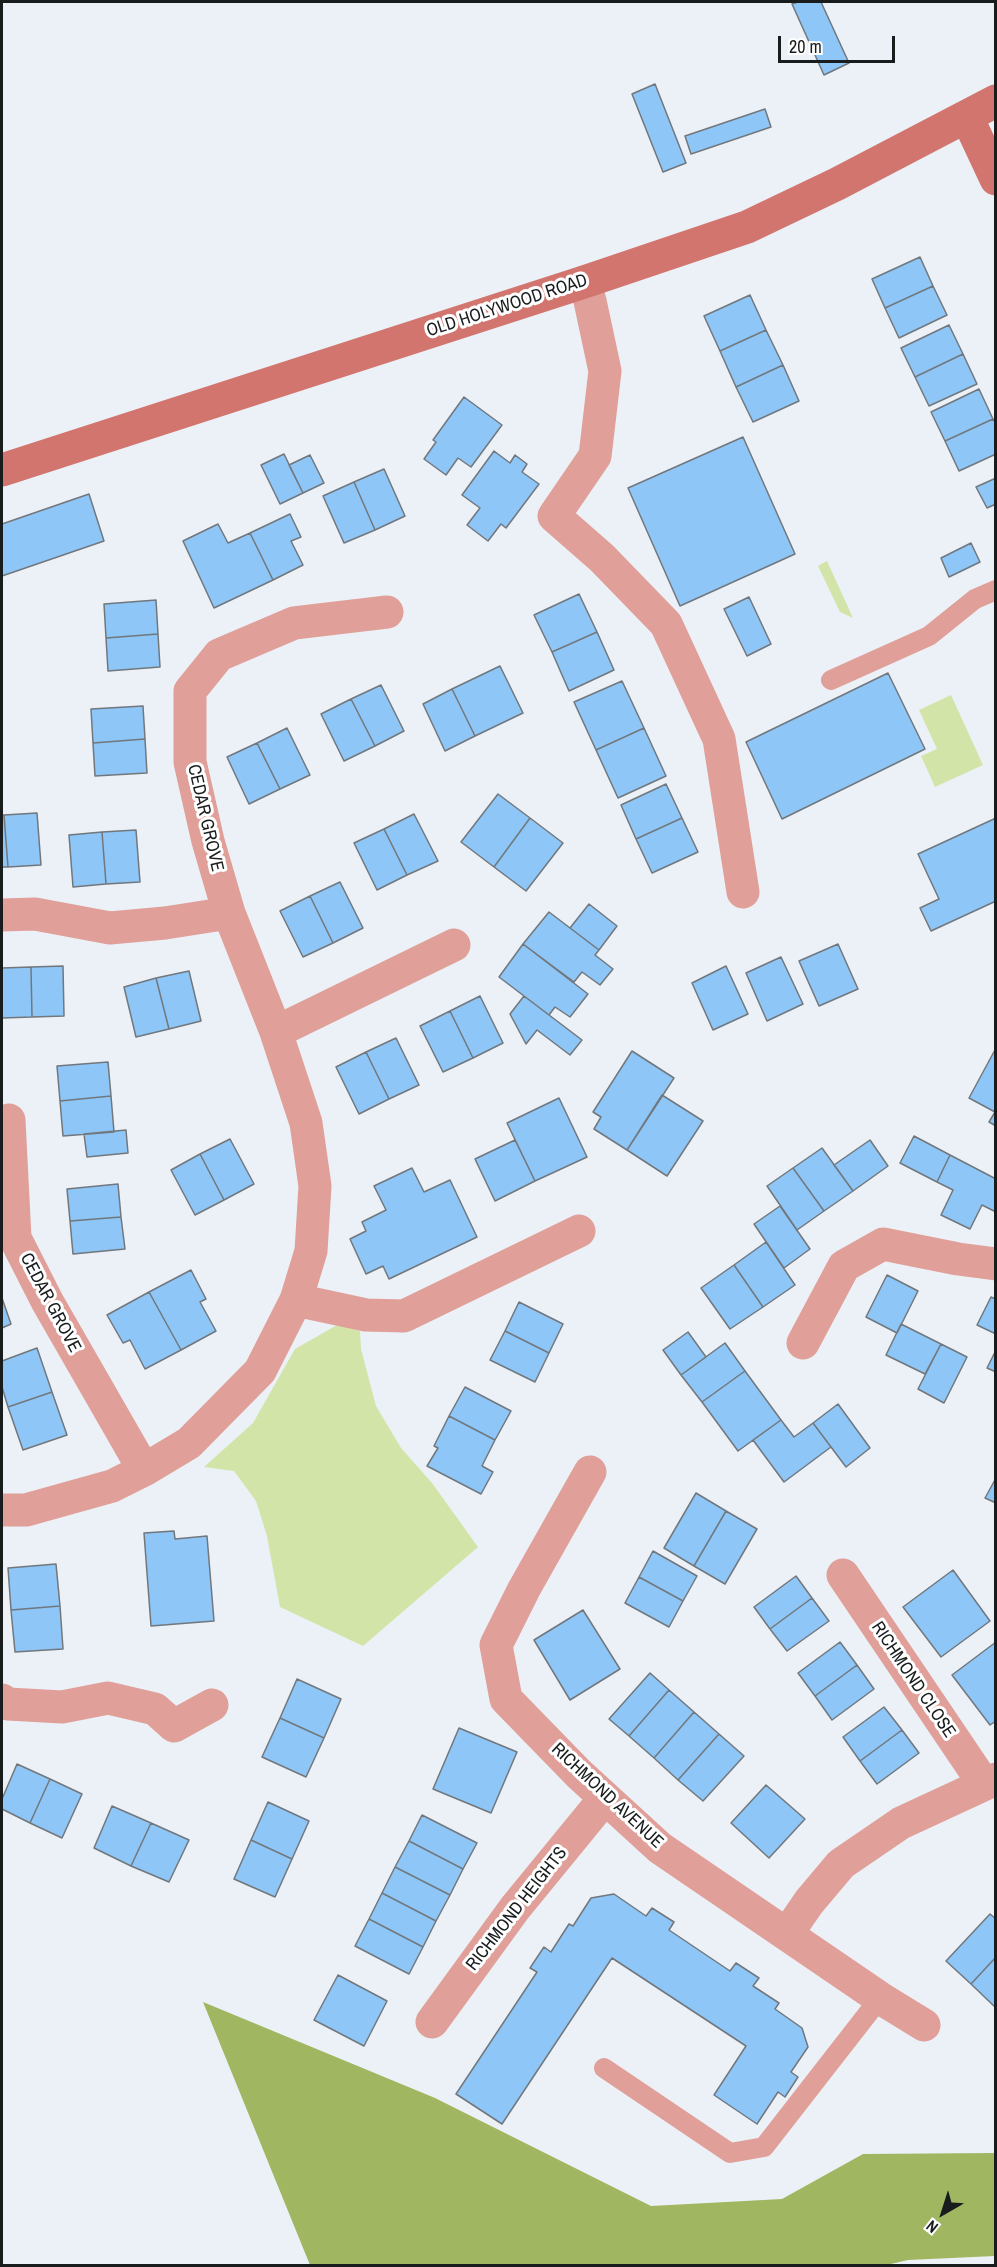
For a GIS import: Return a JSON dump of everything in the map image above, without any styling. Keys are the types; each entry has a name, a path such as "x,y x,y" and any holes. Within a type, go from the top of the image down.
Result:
{"street":[{"name":"OLD HOLYWOOD ROAD","path":"2,470 747,227 837,184 996,101"},
{"path":"967,117 996,179"},
{"path":"584,282 591,301 605,370 595,456 554,516 602,558 666,624 719,739 743,892"},
{"name":"CEDAR GROVE","path":"2,1510 26,1510 112,1486 189,1443 260,1371 296,1300 311,1251 315,1186 306,1123 276,1032 229,913 208,841 190,762 189,691 219,655 294,623 387,612"},
{"path":"2,915 35,914 110,928 165,923 229,913"},
{"path":"276,1032 454,945"},
{"name":"CEDAR GROVE","path":"9,1120 15,1238 46,1301 144,1470"},
{"path":"296,1300 366,1315 404,1316 579,1230"},
{"path":"803,1344 844,1266 883,1244 996,1264"},
{"name":"RICHMOND AVENUE","path":"590,1472 524,1589 496,1645 506,1699 605,1798 660,1848 880,1998 924,2025"},
{"name":"RICHMOND CLOSE","path":"843,1575 990,1781"},
{"path":"2,1700 8,1704 62,1707 108,1698 155,1709 174,1726 212,1704"},
{"path":"787,1934 809,1902 841,1864 901,1823 990,1781"},
{"name":"RICHMOND HEIGHTS","path":"432,2022 515,1908 605,1798"}],"lane":[{"path":"831,680 929,636 975,599 996,590"},
{"path":"604,2067 730,2153 764,2147 880,1998"}],"green space":[{"path":"827,561 853,618 840,612 818,566"},
{"path":"951,695 983,765 935,787 921,756 937,749 919,710"},
{"path":"337,1325 360,1331 361,1349 376,1406 401,1448 432,1483 478,1547 363,1646 280,1607 267,1536 256,1501 234,1471 204,1467 253,1423 295,1349"},
{"path":"203,2002 435,2098 651,2206 782,2199 863,2154 995,2153 995,2256 908,2260 882,2266 310,2265"}],"building":[{"path":"821,2 849,63 824,75 792,4"},
{"path":"655,84 686,163 663,172 632,94"},
{"path":"765,109 771,127 691,154 685,136"},
{"path":"920,257 933,286 885,308 872,279"},
{"path":"933,286 947,315 899,338 885,308"},
{"path":"750,295 766,330 720,351 704,316"},
{"path":"949,325 963,354 915,377 901,348"},
{"path":"766,330 783,365 736,387 720,351"},
{"path":"963,354 977,384 929,406 915,377"},
{"path":"783,365 799,401 753,422 736,387"},
{"path":"979,389 993,419 945,441 931,412"},
{"path":"464,397 502,425 471,467 458,458 446,475 424,459 436,442 433,440"},
{"path":"993,419 996,424 996,454 959,471 945,441"},
{"path":"743,437 795,554 680,606 628,488"},
{"path":"494,451 510,463 515,455 527,464 522,472 539,484 506,528 501,524 488,541 467,525 480,508 462,495"},
{"path":"284,454 303,493 280,504 261,465"},
{"path":"310,455 324,483 303,493 289,465"},
{"path":"384,469 405,516 375,530 354,482"},
{"path":"996,478 996,504 987,508 976,487"},
{"path":"354,482 375,530 344,543 323,496"},
{"path":"89,494 104,541 2,576 2,524"},
{"path":"290,514 301,537 291,541 303,565 273,580 250,533"},
{"path":"218,524 228,543 250,533 273,580 214,608 183,541"},
{"path":"971,543 980,562 949,577 941,558"},
{"path":"579,594 597,632 552,652 534,615"},
{"path":"749,597 771,644 747,656 724,609"},
{"path":"156,600 158,634 106,638 104,604"},
{"path":"597,632 614,670 569,691 552,652"},
{"path":"158,634 160,667 108,671 106,638"},
{"path":"500,666 523,713 475,736 452,689"},
{"path":"888,673 925,749 782,819 746,742"},
{"path":"622,681 644,728 596,750 574,702"},
{"path":"381,685 404,731 375,746 351,699"},
{"path":"452,689 475,736 445,751 423,704"},
{"path":"351,699 375,746 344,761 321,714"},
{"path":"143,706 145,739 93,743 91,709"},
{"path":"287,728 310,775 280,789 257,743"},
{"path":"644,728 666,776 618,798 596,750"},
{"path":"145,739 147,773 95,776 93,743"},
{"path":"257,743 280,789 249,804 227,757"},
{"path":"666,784 682,818 636,839 621,805"},
{"path":"498,794 530,818 494,867 461,842"},
{"path":"37,813 41,865 8,867 4,815"},
{"path":"414,814 438,861 407,875 384,829"},
{"path":"2,815 4,815 8,867 2,867"},
{"path":"530,818 563,843 526,891 494,867"},
{"path":"682,818 698,852 652,873 636,839"},
{"path":"996,818 996,901 931,931 920,908 939,899 918,854"},
{"path":"384,829 407,875 377,890 354,843"},
{"path":"136,830 140,882 106,884 102,832"},
{"path":"102,832 106,884 73,887 69,835"},
{"path":"340,882 363,928 333,943 310,896"},
{"path":"310,896 333,943 303,957 280,911"},
{"path":"589,904 617,926 599,950 570,928"},
{"path":"549,912 599,950 595,955 613,969 600,985 582,972 574,982 523,944"},
{"path":"523,944 588,994 570,1017 555,1007 549,1015 499,977"},
{"path":"838,944 858,989 819,1006 799,961"},
{"path":"781,957 803,1004 767,1021 746,973"},
{"path":"63,966 64,1016 32,1017 31,967"},
{"path":"726,966 748,1014 713,1030 692,983"},
{"path":"31,967 32,1017 2,1018 2,968"},
{"path":"189,971 201,1021 169,1029 156,978"},
{"path":"156,978 169,1029 136,1037 124,987"},
{"path":"480,996 503,1043 473,1058 450,1011"},
{"path":"524,996 582,1040 570,1055 537,1030 526,1044 510,1014"},
{"path":"450,1011 473,1058 443,1072 420,1026"},
{"path":"396,1038 419,1085 389,1099 366,1052"},
{"path":"996,1048 996,1126 989,1122 995,1112 969,1098"},
{"path":"632,1051 674,1078 627,1150 594,1129 601,1117 593,1112"},
{"path":"366,1052 389,1099 359,1114 336,1067"},
{"path":"108,1062 111,1096 60,1101 57,1066"},
{"path":"662,1095 703,1121 667,1176 627,1150"},
{"path":"111,1096 114,1132 63,1136 60,1101"},
{"path":"559,1098 587,1157 535,1181 507,1123"},
{"path":"126,1130 128,1153 87,1157 84,1134"},
{"path":"914,1136 950,1155 937,1182 900,1163"},
{"path":"230,1139 254,1184 224,1200 200,1154"},
{"path":"515,1140 535,1181 495,1201 475,1159"},
{"path":"870,1140 888,1166 853,1191 834,1165"},
{"path":"822,1148 853,1191 824,1211 793,1168"},
{"path":"200,1154 224,1200 195,1215 171,1170"},
{"path":"950,1155 996,1179 996,1212 982,1205 970,1229 941,1215 953,1190 937,1182"},
{"path":"412,1168 424,1192 450,1180 477,1237 389,1279 383,1266 366,1274 350,1239 366,1231 362,1222 386,1210 374,1186"},
{"path":"793,1168 824,1211 797,1230 767,1186"},
{"path":"118,1184 121,1217 70,1221 67,1189"},
{"path":"780,1206 810,1249 784,1268 754,1224"},
{"path":"121,1217 125,1249 73,1254 70,1221"},
{"path":"766,1242 795,1285 763,1307 734,1265"},
{"path":"734,1265 763,1307 730,1329 701,1288"},
{"path":"191,1270 206,1299 200,1302 216,1331 181,1350 149,1292"},
{"path":"887,1275 918,1291 897,1333 866,1317"},
{"path":"149,1292 181,1350 145,1369 130,1340 123,1343 107,1315"},
{"path":"991,1297 996,1299 996,1334 977,1325"},
{"path":"2,1298 11,1324 2,1328"},
{"path":"519,1302 563,1324 549,1353 505,1331"},
{"path":"901,1324 941,1344 925,1374 886,1355"},
{"path":"505,1331 549,1353 535,1382 490,1360"},
{"path":"688,1332 706,1357 681,1375 663,1350"},
{"path":"725,1343 745,1371 702,1402 681,1375"},
{"path":"941,1344 967,1357 944,1403 918,1389"},
{"path":"37,1348 52,1392 8,1407 2,1387 2,1361"},
{"path":"996,1350 996,1372 987,1368"},
{"path":"745,1371 781,1420 738,1451 702,1402"},
{"path":"465,1387 511,1411 495,1440 449,1416"},
{"path":"52,1392 67,1435 23,1450 8,1407"},
{"path":"838,1404 870,1448 846,1467 813,1423"},
{"path":"449,1416 495,1440 482,1466 493,1472 481,1494 427,1466 438,1448 434,1446"},
{"path":"781,1420 794,1437 813,1423 831,1447 784,1482 753,1440"},
{"path":"996,1478 996,1503 985,1498"},
{"path":"696,1493 726,1511 694,1566 664,1548"},
{"path":"726,1511 757,1529 725,1584 694,1566"},
{"path":"174,1531 175,1539 207,1536 214,1621 151,1626 144,1533"},
{"path":"653,1551 697,1576 683,1601 639,1577"},
{"path":"56,1564 60,1606 11,1610 8,1568"},
{"path":"953,1570 990,1621 941,1657 903,1607"},
{"path":"796,1576 812,1598 770,1629 754,1607"},
{"path":"639,1577 683,1601 669,1627 625,1603"},
{"path":"812,1598 829,1621 787,1651 770,1629"},
{"path":"60,1606 63,1649 15,1652 11,1610"},
{"path":"583,1610 620,1669 570,1700 534,1640"},
{"path":"840,1642 857,1665 815,1696 798,1673"},
{"path":"996,1642 996,1721 990,1725 952,1675"},
{"path":"857,1665 874,1689 832,1720 815,1696"},
{"path":"650,1673 669,1690 629,1736 609,1719"},
{"path":"297,1679 341,1699 324,1738 280,1718"},
{"path":"669,1690 694,1712 654,1758 629,1736"},
{"path":"884,1707 902,1730 860,1761 843,1737"},
{"path":"694,1712 719,1734 678,1780 654,1758"},
{"path":"280,1718 324,1738 306,1777 262,1757"},
{"path":"459,1728 517,1752 491,1813 433,1789"},
{"path":"902,1730 919,1753 877,1784 860,1761"},
{"path":"719,1734 744,1756 703,1801 678,1780"},
{"path":"17,1764 50,1779 30,1823 2,1809 2,1799"},
{"path":"50,1779 82,1794 62,1838 30,1823"},
{"path":"766,1785 805,1819 769,1858 731,1823"},
{"path":"268,1802 309,1821 292,1859 251,1840"},
{"path":"112,1806 151,1823 131,1866 94,1848"},
{"path":"422,1815 477,1843 463,1869 409,1841"},
{"path":"151,1823 189,1840 169,1882 131,1866"},
{"path":"251,1840 292,1859 275,1897 234,1879"},
{"path":"409,1841 463,1869 450,1895 395,1867"},
{"path":"395,1867 450,1895 436,1921 382,1893"},
{"path":"382,1893 436,1921 423,1947 369,1919"},
{"path":"614,1894 646,1916 652,1908 674,1922 669,1930 730,1971 736,1963 759,1978 753,1986 779,2003 775,2009 802,2028 808,2047 791,2072 798,2077 785,2097 778,2092 757,2124 714,2095 746,2046 612,1958 502,2124 456,2094 537,1972 530,1968 544,1947 551,1952 569,1924 573,1926 591,1898"},
{"path":"990,1914 996,1919 996,1957 971,1984 946,1961"},
{"path":"369,1919 423,1947 409,1974 355,1946"},
{"path":"996,1957 996,2006 995,2007 971,1984"},
{"path":"338,1975 387,2001 364,2046 314,2020"}]}
